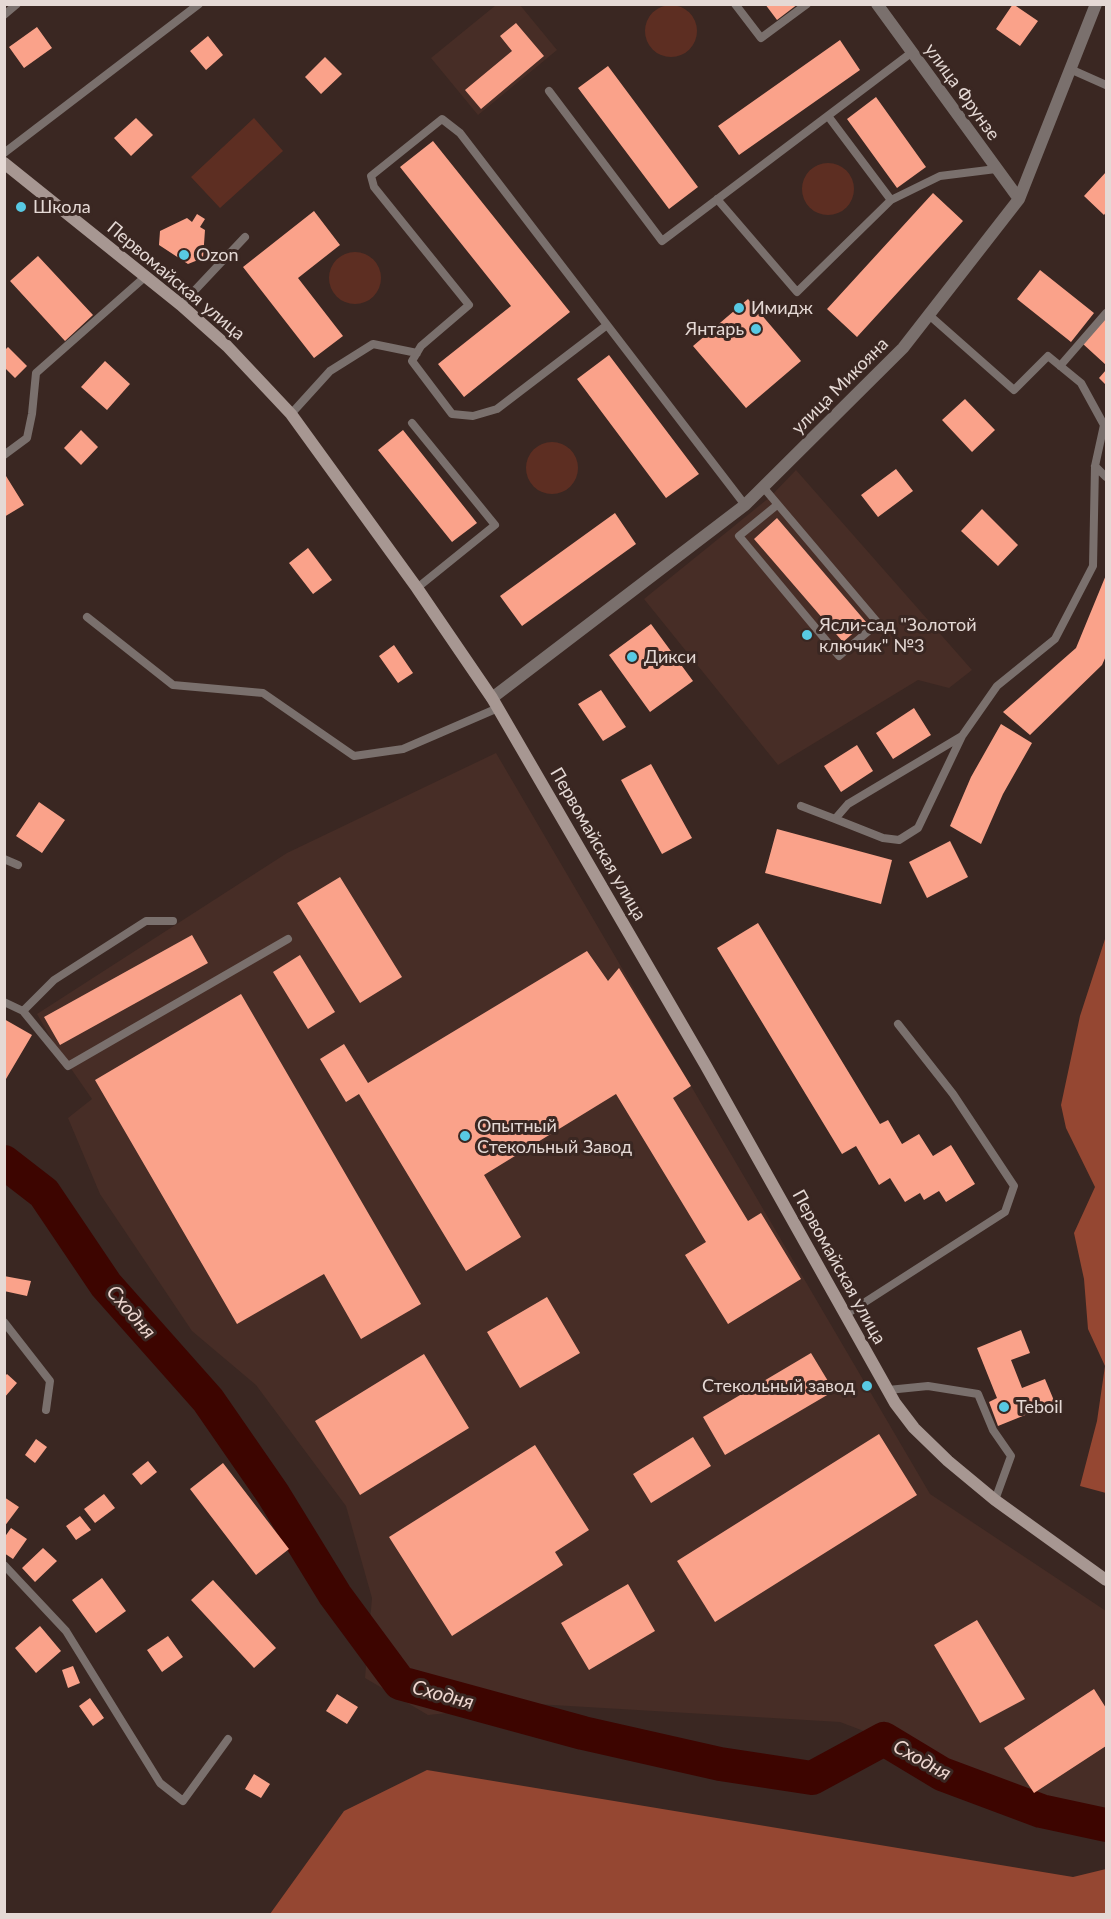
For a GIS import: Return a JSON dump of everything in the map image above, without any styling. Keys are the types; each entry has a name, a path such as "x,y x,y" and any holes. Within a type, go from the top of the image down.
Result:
{"main road":[{"name":"Первомайская улица","path":"4,163 181,305 227,346 291,414 417,588 495,703 700,1056 895,1403 914,1428 948,1461 995,1500 1107,1580"}],"street":[{"name":"улица Фрунзе","path":"877,4 1018,199"},
{"name":"улица Микояна","path":"495,703 745,505 903,348 1018,199 1096,4"}],"lane":[{"path":"4,15 17,4"},
{"path":"4,153 199,4"},
{"path":"735,4 761,38 807,4"},
{"path":"549,91 662,241 911,53"},
{"path":"1070,69 1107,86"},
{"path":"828,116 891,200"},
{"path":"607,325 496,409 473,416 452,414 412,361 421,346 469,305 374,187 371,176 442,119 460,133 745,505"},
{"path":"717,199 797,292 891,200 940,176 996,169"},
{"path":"181,305 245,237"},
{"path":"4,455 27,438 36,373 146,276"},
{"path":"1060,366 1107,313"},
{"path":"801,806 883,838 899,840 918,828 962,736 997,686 1055,639 1093,566 1095,466 1105,426 1081,383 1048,356 1014,390 929,315"},
{"path":"291,414 330,371 373,344 417,353"},
{"path":"412,423 495,525 417,588"},
{"path":"1095,466 1107,477"},
{"path":"763,487 878,622 839,656 739,536 777,505"},
{"path":"87,617 173,685 263,693 354,756 404,749 495,703"},
{"path":"835,819 848,804 962,736"},
{"path":"4,859 18,865"},
{"path":"23,1011 54,980 146,921 173,921"},
{"path":"4,1002 23,1011 68,1066 288,939"},
{"path":"845,1315 1005,1212 1014,1186 952,1094 898,1024"},
{"path":"4,1322 50,1381 46,1410"},
{"path":"888,1390 928,1386 978,1394 993,1430 1011,1456 995,1500"},
{"path":"4,1565 66,1631 160,1783 183,1801 228,1739"}],"shaded area":[{"path":"496,5 520,5 557,50 478,115 431,58"},
{"path":"666,5 676,5 690,12 697,31 690,50 676,57 666,57 656,53 649,46 645,36 645,26 649,16 656,9"},
{"path":"254,118 283,151 220,208 191,177"},
{"path":"823,163 833,163 847,170 854,189 847,208 833,215 823,215 813,211 806,204 802,194 802,184 806,174 813,167"},
{"path":"350,252 360,252 374,259 381,278 374,297 360,304 350,304 340,300 333,293 329,283 329,273 333,263 340,256"},
{"path":"547,442 557,442 571,449 578,468 571,487 557,494 547,494 537,490 530,483 526,473 526,463 530,453 537,446"},
{"name":"Ясли-сад \"Золотой ключик\" №3","path":"796,470 972,670 949,688 918,680 778,765 644,599 770,497"},
{"path":"496,753 930,1494 1106,1611 1106,1823 840,1722 536,1704 428,1715 365,1678 372,1598 346,1506 256,1385 192,1331 100,1194 68,1118 92,1099 56,1047 37,1014 287,853"},
{"path":"1106,936 1106,1493 1080,1486 1097,1421 1105,1366 1088,1329 1084,1279 1074,1233 1095,1187 1066,1128 1061,1105 1080,1016"},
{"path":"427,1770 1073,1877 1106,1869 1106,1914 270,1914 344,1811"}],"building":[{"path":"765,4 798,4 777,20"},
{"path":"1013,4 1038,21 1020,46 996,29"},
{"path":"516,23 544,56 481,109 465,90 512,51 500,36"},
{"path":"37,27 52,48 24,68 9,47"},
{"path":"208,36 223,55 206,70 190,51"},
{"path":"840,40 860,70 739,155 718,126"},
{"path":"325,57 342,74 321,94 305,77"},
{"path":"608,66 698,187 669,209 578,88"},
{"path":"876,97 926,167 897,188 847,119"},
{"path":"136,118 153,135 131,156 114,138"},
{"path":"433,141 570,312 464,397 438,364 511,306 400,167"},
{"path":"1106,172 1106,212 1104,215 1084,196"},
{"path":"933,193 963,221 857,337 827,309"},
{"path":"314,211 340,245 298,278 343,336 314,358 243,267"},
{"path":"197,214 205,219 200,227 205,230 203,258 188,264 159,245 160,231 187,218 192,222"},
{"path":"38,256 93,315 65,341 10,281"},
{"path":"1040,270 1094,313 1071,342 1017,299"},
{"path":"748,299 801,361 746,408 693,346"},
{"path":"1106,318 1106,365 1083,344"},
{"path":"8,347 27,366 15,378 4,367 4,351"},
{"path":"609,355 699,474 666,498 577,379"},
{"path":"105,361 130,384 107,410 81,387"},
{"path":"1106,370 1106,385 1099,378"},
{"path":"965,399 995,430 972,452 942,420"},
{"path":"81,430 98,447 81,465 64,448"},
{"path":"403,430 477,523 452,542 378,450"},
{"path":"896,469 913,491 878,517 861,495"},
{"path":"6,476 24,505 4,517 4,477"},
{"path":"982,509 1018,545 998,566 961,531"},
{"path":"615,513 636,544 522,626 500,596"},
{"path":"777,518 866,622 843,642 754,539"},
{"path":"308,548 332,580 313,594 289,563"},
{"path":"1106,575 1106,656 1102,665 1030,735 1003,712 1076,648"},
{"path":"651,624 693,681 650,712 609,655"},
{"path":"394,645 413,673 398,683 379,656"},
{"path":"601,690 626,727 603,741 578,704"},
{"path":"914,708 931,735 893,759 876,733"},
{"path":"1001,724 1032,743 1003,794 981,844 950,826 971,777"},
{"path":"857,745 873,771 841,792 824,766"},
{"path":"651,764 692,838 662,854 621,780"},
{"path":"39,802 65,820 42,853 16,836"},
{"path":"777,829 892,860 881,904 765,873"},
{"path":"950,841 968,877 927,898 909,862"},
{"path":"340,877 402,977 360,1003 297,903"},
{"path":"758,923 880,1124 888,1120 902,1144 919,1134 933,1156 951,1145 975,1184 946,1202 939,1191 924,1200 920,1193 905,1202 890,1178 879,1185 856,1146 842,1154 717,948"},
{"path":"192,935 208,963 60,1045 44,1017"},
{"name":"Опытный Стекольный Завод","path":"587,951 608,981 619,968 691,1086 673,1098 748,1221 761,1213 801,1279 728,1324 685,1255 706,1242 616,1094 484,1175 521,1237 466,1271 359,1094 346,1102 320,1059 344,1044 368,1083"},
{"path":"300,955 335,1012 308,1029 273,972"},
{"path":"241,994 421,1304 361,1339 324,1274 237,1324 95,1080"},
{"path":"4,1019 32,1035 6,1079 4,1077"},
{"path":"4,1276 31,1281 27,1296 4,1291"},
{"path":"547,1297 580,1353 520,1388 487,1332"},
{"path":"1021,1330 1030,1353 1011,1360 1022,1388 1045,1379 1055,1403 998,1426 989,1402 997,1398 977,1348"},
{"path":"811,1353 834,1391 725,1455 703,1417"},
{"path":"424,1354 469,1428 360,1495 315,1421"},
{"path":"7,1374 17,1383 4,1398 4,1377"},
{"path":"879,1434 917,1495 715,1622 677,1561"},
{"path":"693,1437 711,1466 651,1503 633,1474"},
{"path":"36,1439 47,1447 35,1463 25,1455"},
{"path":"535,1445 589,1530 555,1552 563,1565 452,1636 389,1537"},
{"path":"148,1461 157,1472 141,1485 132,1474"},
{"path":"223,1463 289,1549 256,1575 190,1489"},
{"path":"104,1494 115,1508 95,1523 84,1509"},
{"path":"4,1497 19,1507 4,1527"},
{"path":"80,1516 91,1530 76,1540 66,1526"},
{"path":"11,1528 27,1539 13,1559 4,1553 4,1538"},
{"path":"43,1548 57,1561 35,1582 22,1568"},
{"path":"102,1578 126,1611 96,1633 72,1600"},
{"path":"213,1580 276,1648 254,1668 191,1600"},
{"path":"628,1584 655,1631 589,1670 561,1623"},
{"path":"977,1620 1025,1699 980,1723 934,1645"},
{"path":"40,1626 61,1651 36,1673 15,1648"},
{"path":"168,1636 183,1657 162,1672 147,1650"},
{"path":"73,1666 80,1683 68,1688 62,1670"},
{"path":"1094,1689 1106,1708 1106,1746 1034,1793 1004,1748"},
{"path":"337,1694 358,1707 347,1724 326,1711"},
{"path":"90,1698 104,1718 93,1726 79,1706"},
{"path":"254,1774 270,1784 261,1798 245,1789"}],"waterway":[{"name":"Сходня","path":"4,1162 44,1193 106,1285 208,1400 273,1494 335,1595 400,1683 583,1733 720,1764 812,1778 884,1739 942,1774 1041,1811 1106,1825"}],"place":[{"name":"Школа","path":"21,207"},
{"name":"Ozon","path":"184,255"},
{"name":"Имидж","path":"739,308"},
{"name":"Янтарь","path":"756,329"},
{"name":"Ясли-сад \"Золотой ключик\" №3","path":"807,635"},
{"name":"Дикси","path":"632,657"},
{"name":"Опытный Стекольный Завод","path":"465,1136"},
{"name":"Стекольный завод","path":"867,1386"},
{"name":"Teboil","path":"1004,1407"}]}
